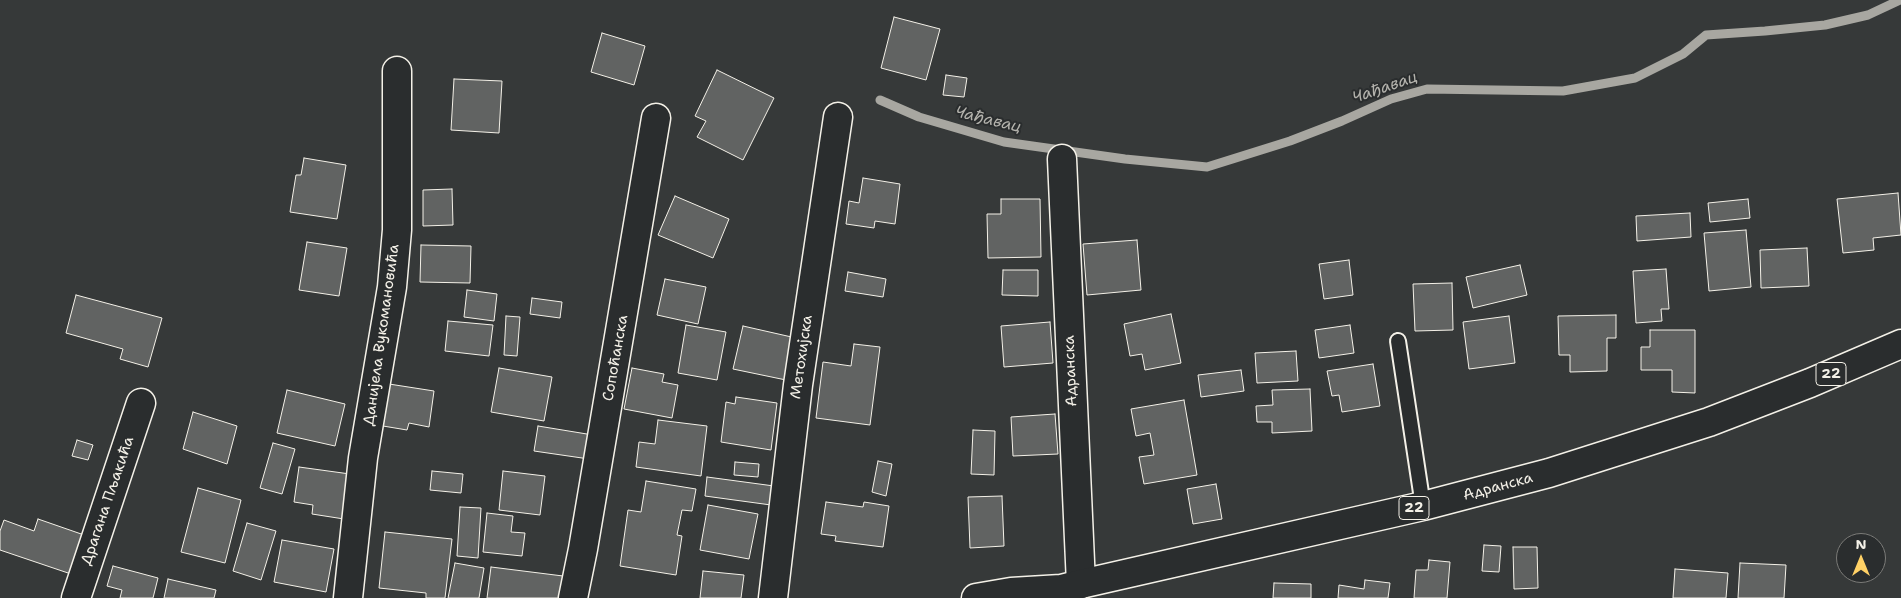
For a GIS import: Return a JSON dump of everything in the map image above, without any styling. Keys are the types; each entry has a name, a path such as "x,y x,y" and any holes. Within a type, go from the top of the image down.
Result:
{"street":[{"name":"Данијела Вукомановића","path":"348,598 363,458 393,277 397,230 397,71"},
{"name":"Метохијска","path":"773,598 798,385 838,117"},
{"name":"Сопоћанска","path":"574,598 656,118"},
{"name":"Адранска","path":"1062,159 1062,590"},
{"name":"Адранска","path":"976,598 1010,592 1062,590 1423,506 1549,473 1709,422 1810,383 1901,344"},
{"name":"Драгана Пљакића","path":"76,598 141,403"}],"lane":[{"path":"1398,340 1423,506"}],"building":[{"path":"894,17 940,29 926,80 881,68"},
{"path":"602,33 645,46 634,85 591,72"},
{"path":"717,70 774,98 743,160 697,137 706,121 695,116"},
{"path":"946,75 967,78 964,97 943,95"},
{"path":"454,79 502,81 499,133 451,130"},
{"path":"304,158 346,165 337,219 290,212 296,175 301,175"},
{"path":"863,178 900,184 895,224 875,221 874,228 846,224 849,201 859,203"},
{"path":"452,189 453,225 423,226 423,190"},
{"path":"1898,193 1901,235 1873,238 1874,250 1843,253 1837,199"},
{"path":"675,196 729,219 713,258 658,235"},
{"path":"1001,199 1040,199 1041,257 988,258 987,214 1001,214"},
{"path":"1748,199 1750,218 1710,222 1708,203"},
{"path":"1690,213 1691,237 1637,241 1636,216"},
{"path":"1746,230 1751,287 1709,291 1704,233"},
{"path":"1137,240 1141,290 1087,295 1083,244"},
{"path":"307,242 347,248 339,296 299,290"},
{"path":"421,245 471,246 470,283 420,282"},
{"path":"1807,248 1809,286 1761,288 1760,250"},
{"path":"1349,260 1353,295 1324,299 1319,264"},
{"path":"1520,265 1527,295 1473,308 1466,277"},
{"path":"1666,269 1669,309 1661,309 1662,321 1636,323 1633,271"},
{"path":"1003,270 1038,270 1038,296 1002,295"},
{"path":"848,272 886,279 883,297 845,291"},
{"path":"665,279 706,287 698,324 657,315"},
{"path":"1452,283 1453,330 1415,331 1413,284"},
{"path":"467,290 497,294 494,321 464,317"},
{"path":"76,295 162,318 148,367 120,359 123,349 66,333"},
{"path":"532,298 562,302 560,318 530,314"},
{"path":"1171,314 1181,363 1145,370 1142,354 1130,356 1124,324"},
{"path":"1616,315 1616,338 1607,338 1607,371 1570,372 1570,355 1559,355 1558,316"},
{"path":"506,316 520,317 517,356 504,355"},
{"path":"1509,316 1515,363 1469,369 1463,322"},
{"path":"448,321 493,325 489,356 445,351"},
{"path":"1050,322 1053,363 1004,367 1001,326"},
{"path":"686,325 726,332 717,380 678,373"},
{"path":"1350,325 1354,353 1319,358 1315,330"},
{"path":"743,326 796,338 786,380 733,369"},
{"path":"1650,330 1695,330 1695,393 1672,392 1672,370 1641,370 1641,347 1650,347"},
{"path":"854,344 880,347 870,425 816,418 823,362 851,366"},
{"path":"1296,351 1298,381 1257,383 1255,353"},
{"path":"1373,364 1380,406 1342,412 1339,395 1332,396 1327,371"},
{"path":"499,368 552,377 544,421 491,412"},
{"path":"632,368 664,374 662,382 678,385 672,418 624,409"},
{"path":"1241,370 1244,391 1201,397 1198,375"},
{"path":"389,384 434,391 429,427 409,423 407,430 383,426"},
{"path":"1310,389 1312,431 1272,433 1272,422 1257,422 1256,406 1273,405 1272,390"},
{"path":"287,390 345,404 335,446 277,433"},
{"path":"736,397 777,403 771,450 721,442 726,402 735,404"},
{"path":"1184,400 1197,475 1144,484 1139,457 1154,455 1150,433 1136,436 1131,409"},
{"path":"193,412 237,426 227,464 183,449"},
{"path":"1055,414 1058,454 1013,456 1011,417"},
{"path":"658,420 707,426 701,476 636,467 639,442 655,444"},
{"path":"538,426 593,435 589,459 534,451"},
{"path":"973,430 995,431 994,475 971,474"},
{"path":"77,440 93,445 88,460 72,456"},
{"path":"273,443 295,449 282,494 260,488"},
{"path":"878,461 892,464 886,496 872,492"},
{"path":"735,462 759,464 758,477 734,475"},
{"path":"299,467 350,474 344,519 312,514 313,505 294,502"},
{"path":"432,471 463,474 461,493 430,490"},
{"path":"503,471 545,476 540,515 499,510"},
{"path":"707,477 774,486 771,505 705,496"},
{"path":"646,481 696,489 692,511 682,510 677,535 682,536 676,575 620,566 628,510 641,512"},
{"path":"1216,484 1222,519 1193,524 1187,489"},
{"path":"198,488 241,500 225,563 181,552"},
{"path":"1002,496 1004,546 970,548 968,497"},
{"path":"826,502 863,507 864,502 889,506 883,547 835,541 836,536 821,534"},
{"path":"708,505 758,514 749,559 700,550"},
{"path":"460,507 481,508 478,558 457,556"},
{"path":"487,513 513,516 511,532 525,533 522,556 483,552"},
{"path":"38,519 87,536 74,575 0,550 0,531 4,520 34,531"},
{"path":"247,523 276,531 261,580 233,571"},
{"path":"385,532 452,539 445,598 426,598 426,593 379,588"},
{"path":"282,540 334,549 326,592 274,582"},
{"path":"1484,545 1501,546 1499,572 1482,571"},
{"path":"1513,547 1537,547 1538,588 1514,589"},
{"path":"1429,560 1450,562 1447,598 1414,598 1416,570 1428,570"},
{"path":"455,563 484,568 479,598 448,598"},
{"path":"1740,563 1786,565 1784,598 1738,598"},
{"path":"113,566 158,578 153,598 120,598 122,590 107,586"},
{"path":"491,567 563,576 560,598 487,598"},
{"path":"1675,569 1728,573 1726,598 1673,598"},
{"path":"703,571 744,575 741,598 700,598"},
{"path":"168,579 216,590 214,598 164,598"},
{"path":"1365,580 1390,583 1388,598 1338,598 1339,585 1364,589"},
{"path":"1274,583 1311,584 1311,598 1273,598"}],"waterway":[{"name":"Чађавац","path":"880,100 919,117 1004,142 1125,159 1207,167 1290,141 1391,99 1427,89 1563,91 1635,78 1683,54 1706,35 1825,25 1868,15 1900,0"}]}
